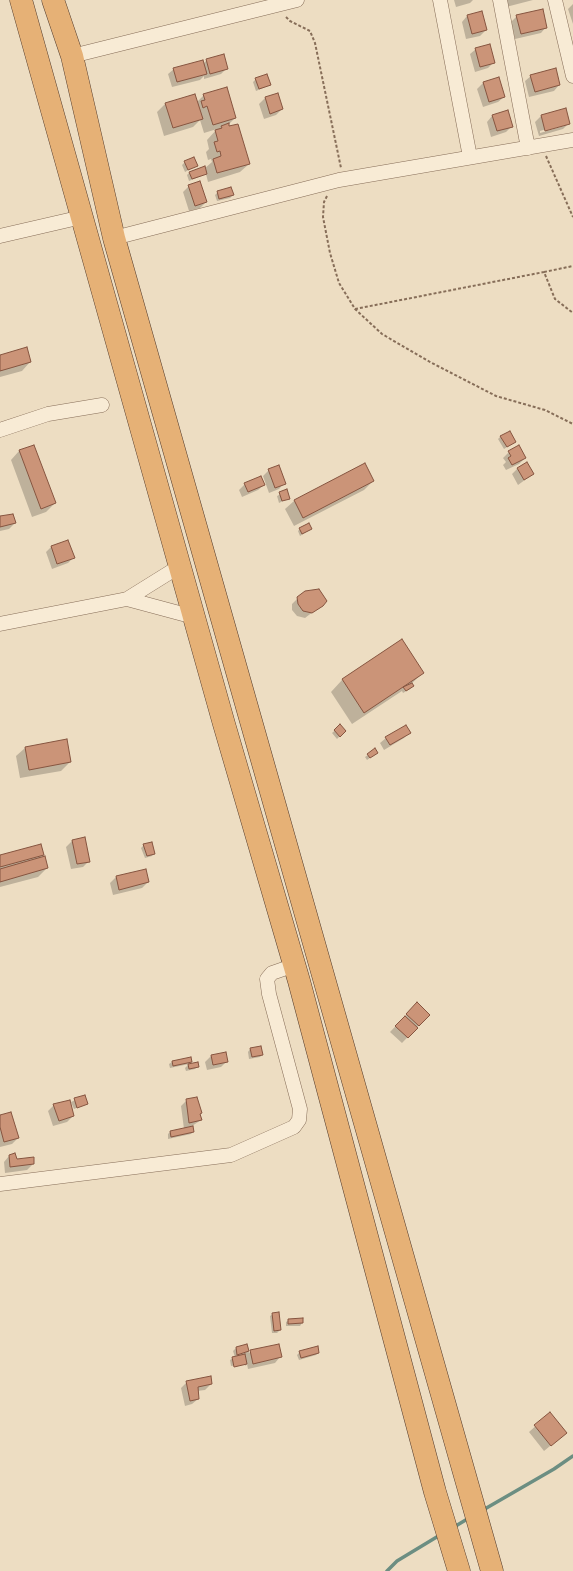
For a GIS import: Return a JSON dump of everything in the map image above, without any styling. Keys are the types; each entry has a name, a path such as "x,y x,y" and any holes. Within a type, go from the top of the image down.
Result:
{"highway":[{"path":"21,0 194,616 294,965 435,1492 459,1571"},
{"path":"54,0 72,56 114,238 471,1492 492,1571"}],"street":[{"path":"72,56 258,5 276,5 297,0"},
{"path":"440,0 470,157"},
{"path":"500,0 535,147"},
{"path":"555,0 573,76"},
{"path":"114,238 339,180 573,140"},
{"path":"0,236 82,217"},
{"path":"0,430 48,414 102,405"},
{"path":"0,624 127,599 180,566"},
{"path":"127,599 194,616"},
{"path":"0,1184 231,1155 294,1127 299,1120 300,1108 269,994 267,979 272,973 294,965"}],"path":[{"path":"276,5 290,21 310,30 315,43 341,169 339,180 324,202 323,218 330,253 339,283 356,308 382,334 430,362 496,396 545,410 573,424"},
{"path":"535,147 573,217"},
{"path":"356,308 573,266"},
{"path":"544,272 555,299 573,312"}],"building":[{"path":"543,9 547,28 521,34 516,15"},
{"path":"482,11 487,30 472,34 467,15"},
{"path":"490,44 495,63 480,67 475,48"},
{"path":"224,54 228,69 210,74 206,59"},
{"path":"203,60 207,74 177,82 173,68"},
{"path":"556,68 560,85 535,92 530,75"},
{"path":"267,74 271,85 259,89 255,78"},
{"path":"499,77 505,97 489,102 483,82"},
{"path":"227,87 236,118 213,125 207,106 203,108 201,101 205,100 203,94"},
{"path":"278,93 283,109 270,114 265,97"},
{"path":"195,94 203,119 173,128 165,103"},
{"path":"566,108 570,124 545,131 541,115"},
{"path":"508,110 513,127 497,131 492,115"},
{"path":"229,123 229,126 238,124 250,164 217,173 213,159 221,156 220,151 217,152 214,142 218,141 215,130 222,128 221,126"},
{"path":"194,157 198,166 188,170 184,161"},
{"path":"205,166 207,174 192,179 189,172"},
{"path":"200,181 207,202 195,206 188,185"},
{"path":"231,187 234,195 219,199 217,191"},
{"path":"27,347 31,362 0,371 0,355"},
{"path":"510,431 516,442 507,447 500,436"},
{"path":"34,445 56,503 41,509 19,450"},
{"path":"519,445 526,458 512,465 508,458 511,456 508,451"},
{"path":"527,462 534,474 524,480 517,468"},
{"path":"365,463 374,481 303,518 294,500"},
{"path":"279,465 286,484 275,488 268,469"},
{"path":"261,476 265,485 248,492 244,483"},
{"path":"287,489 290,499 282,501 279,492"},
{"path":"13,514 16,523 0,527 0,516"},
{"path":"309,523 312,529 302,534 299,528"},
{"path":"68,540 75,558 57,564 51,546"},
{"path":"319,589 327,601 323,606 312,613 303,611 298,604 297,597 305,591"},
{"path":"402,639 424,673 364,713 342,679"},
{"path":"412,683 414,686 406,691 403,687"},
{"path":"340,724 346,731 340,737 334,730"},
{"path":"406,725 411,733 390,745 385,737"},
{"path":"67,739 71,762 29,770 25,747"},
{"path":"375,748 378,753 370,758 367,754"},
{"path":"85,837 90,862 77,864 72,840"},
{"path":"152,842 155,854 147,856 143,844"},
{"path":"41,844 44,855 0,867 0,855"},
{"path":"45,856 48,868 0,882 0,869"},
{"path":"146,869 149,882 119,890 116,876"},
{"path":"417,1002 430,1015 419,1026 406,1014"},
{"path":"405,1016 418,1028 408,1038 395,1026"},
{"path":"261,1046 263,1055 252,1057 250,1048"},
{"path":"226,1052 228,1062 213,1065 211,1055"},
{"path":"191,1057 192,1062 173,1066 172,1061"},
{"path":"198,1062 199,1067 189,1069 188,1064"},
{"path":"85,1095 88,1104 77,1108 74,1098"},
{"path":"197,1097 202,1113 200,1114 202,1120 189,1123 186,1099"},
{"path":"70,1100 74,1116 59,1121 53,1104"},
{"path":"11,1112 19,1138 4,1142 0,1127 0,1115"},
{"path":"193,1126 194,1132 171,1137 170,1131"},
{"path":"15,1153 17,1159 34,1157 34,1164 10,1167 9,1155"},
{"path":"279,1312 281,1330 274,1331 272,1313"},
{"path":"303,1318 303,1323 288,1324 288,1319"},
{"path":"247,1344 249,1351 237,1355 236,1347"},
{"path":"279,1344 282,1357 253,1364 250,1350"},
{"path":"318,1346 319,1353 301,1358 299,1351"},
{"path":"245,1354 247,1364 234,1367 232,1357"},
{"path":"211,1376 212,1384 198,1387 199,1399 190,1401 186,1381"},
{"path":"550,1412 567,1433 551,1446 534,1425"}],"waterway":[{"path":"483,1510 554,1469 573,1456"},
{"path":"454,1527 469,1518"},
{"path":"387,1571 397,1561 440,1535"}]}
